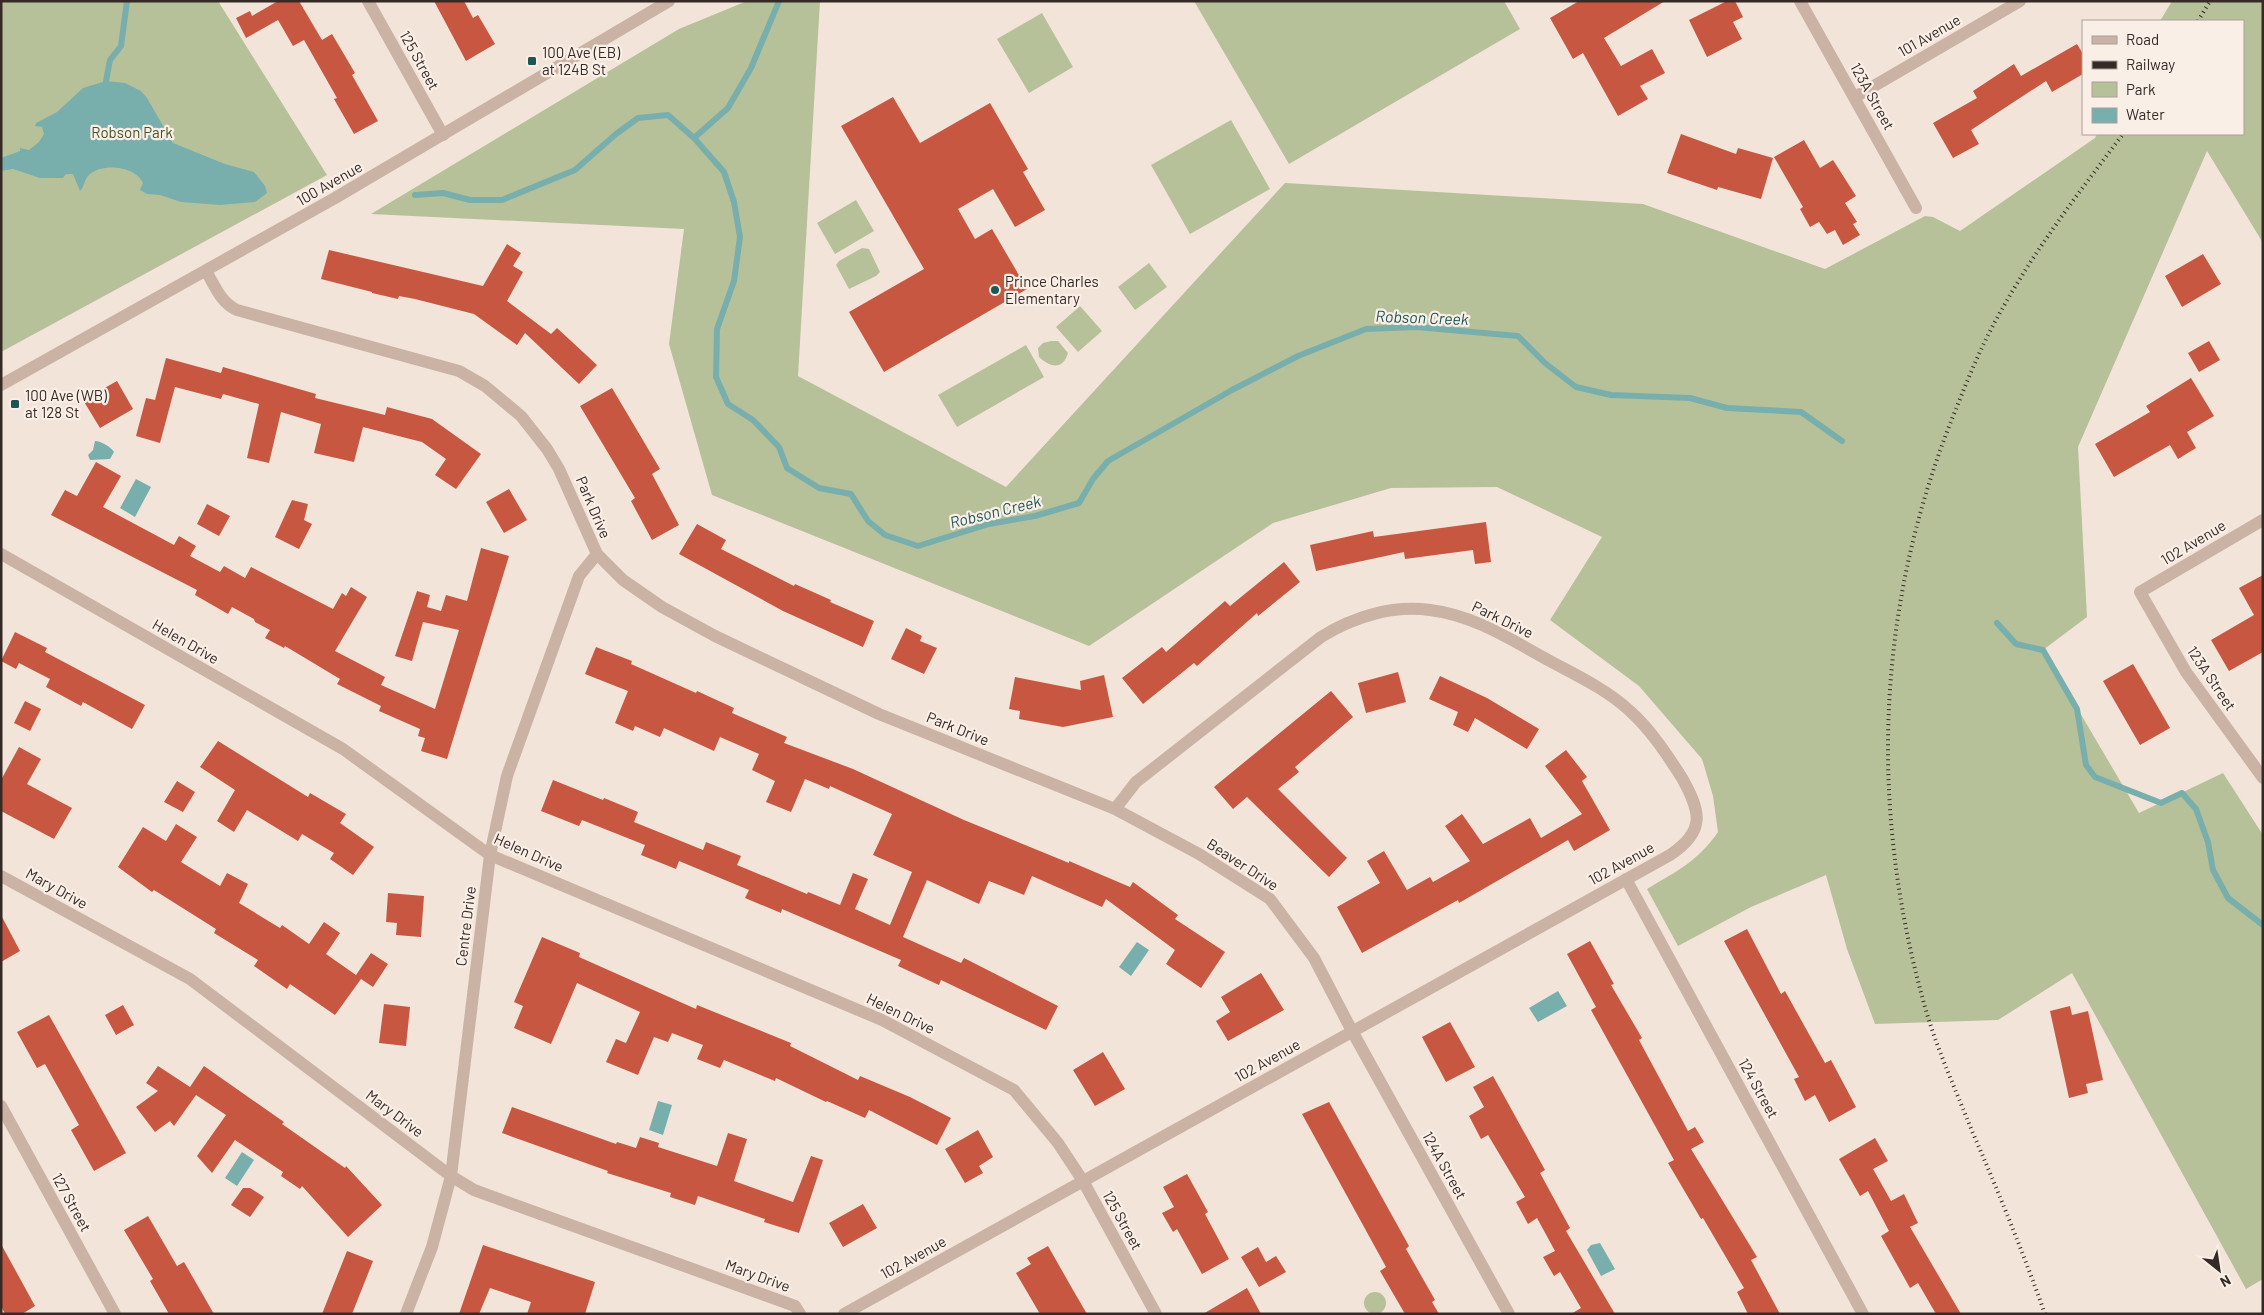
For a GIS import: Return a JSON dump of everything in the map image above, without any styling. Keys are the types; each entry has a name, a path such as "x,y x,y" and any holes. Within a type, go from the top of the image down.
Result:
{"street":[{"name":"125 Street","path":"368,1 443,135"},
{"name":"123A Street","path":"1800,1 1916,208"},
{"name":"101 Avenue","path":"1855,97 2020,1"},
{"name":"100 Avenue","path":"1,385 206,271 443,135 666,2"},
{"name":"Park Drive","path":"206,271 223,300 228,306 237,310 459,371 485,386 521,416 547,449 566,482 597,554 623,580 674,615 879,714 1115,809 1136,782 1321,637 1336,628 1369,615 1398,610 1428,609 1456,615 1481,624 1590,683 1630,710 1647,728 1694,799 1697,826"},
{"name":"102 Avenue","path":"2140,592 2263,520"},
{"name":"Helen Drive","path":"1,554 343,749 490,855 882,1020 1014,1090 1058,1143"},
{"name":"Centre Drive","path":"406,1314 432,1247 451,1176 490,855 507,776 579,576 597,554"},
{"name":"123A Street","path":"2140,592 2186,672 2263,778"},
{"name":"Beaver Drive","path":"1115,809 1199,854 1270,899 1314,958 1352,1031"},
{"name":"102 Avenue","path":"844,1314 1679,849 1688,842 1697,826"},
{"name":"Mary Drive","path":"1,876 190,979 451,1176 474,1190 795,1306 800,1314"},
{"name":"124 Street","path":"1626,879 1863,1314"},
{"name":"124A Street","path":"1352,1031 1509,1314"},
{"name":"127 Street","path":"1,1106 115,1314"},
{"name":"125 Street","path":"1058,1143 1083,1181 1156,1314"}],"green space":[{"name":"Robson Park","path":"1,1 218,1 327,175 1,352"},
{"path":"747,1 820,1 798,376 1006,487 1285,183 1643,204 1825,269 1925,216 1933,217 1960,231 2095,138 2096,135 2244,135 2244,20 2161,20 2172,1 2263,1 2263,243 2207,151 2078,447 2087,617 2043,650 2139,813 2223,773 2263,835 2263,1279 2246,1289 2072,973 1998,1020 1875,1024 1847,949 1826,875 1751,907 1678,946 1647,889 1695,858 1718,832 1713,796 1702,759 1639,686 1550,620 1602,537 1497,487 1391,488 1273,523 1089,646 712,495 669,344 684,229 371,214 679,29"},
{"path":"1194,1 1504,1 1520,29 1289,164"},
{"path":"1042,13 1073,67 1029,93 997,39"},
{"path":"1231,120 1270,189 1190,234 1151,165"},
{"path":"856,200 874,231 835,254 817,223"},
{"path":"862,248 869,249 880,272 876,276 849,289 836,265 839,261"},
{"path":"1149,263 1167,287 1135,310 1118,287"},
{"path":"1080,306 1102,331 1078,352 1056,327"},
{"path":"1058,341 1068,353 1066,359 1060,365 1052,365 1039,357 1038,348 1043,343"},
{"path":"1026,345 1044,377 957,427 938,395"},
{"path":"1375,1292 1383,1295 1386,1303 1383,1311 1375,1314 1367,1311 1364,1303 1367,1295"}],"water":[{"path":"106,81 125,83 141,91 173,143 225,164 254,172 265,186 267,193 255,202 220,205 181,202 160,195 147,194 140,190 143,183 139,177 119,168 103,168 90,174 80,191 73,174 66,174 63,178 40,178 13,169 1,171 1,158 20,151 20,148 29,150 39,142 44,134 42,127 35,126 36,123 57,112 83,88"},
{"path":"95,441 103,443 113,450 114,452 110,459 90,460 88,455 93,450"},
{"path":"136,479 151,487 135,517 120,508"},
{"path":"1137,942 1149,950 1131,976 1119,967"},
{"path":"1558,991 1567,1006 1538,1022 1529,1008"},
{"path":"658,1101 672,1105 663,1135 649,1130"},
{"path":"242,1152 254,1160 237,1186 225,1178"},
{"path":"1600,1243 1615,1269 1601,1276 1587,1250 1591,1245"}],"building":[{"path":"278,1 299,1 322,40 332,34 355,73 352,75 378,121 354,134 334,99 337,98 304,40 293,46 278,20 246,38 236,18 250,11 252,16"},
{"path":"434,1 464,1 473,18 478,15 495,44 466,61"},
{"path":"1579,1 1665,1 1604,38 1621,66 1652,49 1665,73 1640,86 1648,99 1618,116 1583,53 1573,59 1550,18"},
{"path":"1727,1 1735,1 1743,17 1733,22 1742,39 1707,57 1689,20"},
{"path":"2077,44 2082,52 2082,75 2052,92 2046,81 1971,130 1979,144 1953,158 1933,123 1977,98 1973,91 2014,64 2021,76"},
{"path":"893,97 920,143 990,103 1028,169 1023,172 1045,210 1015,227 993,189 958,209 975,239 992,229 1027,289 884,372 849,312 924,269 841,126"},
{"path":"1681,134 1736,154 1738,148 1773,158 1761,199 1718,187 1717,190 1667,173"},
{"path":"1804,140 1820,168 1833,160 1856,196 1845,203 1857,222 1853,224 1860,235 1843,245 1835,230 1827,234 1819,222 1810,227 1800,209 1803,207 1774,157"},
{"path":"507,244 521,253 513,266 523,272 507,301 551,334 557,328 597,365 579,384 525,333 517,345 474,314 415,299 399,296 398,299 321,279 329,250 483,286"},
{"path":"2203,254 2221,284 2182,307 2165,276"},
{"path":"2209,341 2220,360 2199,372 2188,353"},
{"path":"166,358 221,373 223,367 316,394 315,398 385,415 387,407 432,419 481,454 456,489 435,475 446,459 422,442 363,427 354,462 314,453 321,424 281,412 269,463 247,458 259,404 223,394 221,399 175,387 160,443 136,436 146,398 155,400"},
{"path":"2191,378 2214,416 2187,432 2196,448 2178,459 2170,445 2114,477 2095,444 2150,412 2146,406"},
{"path":"117,381 133,409 100,428 83,400"},
{"path":"612,388 660,469 652,474 679,525 652,540 631,501 635,498 580,406"},
{"path":"96,462 121,476 103,507 174,545 179,536 196,546 190,556 220,572 224,566 245,578 251,567 333,609 342,593 346,596 351,587 367,597 335,651 385,677 381,685 435,709 459,630 423,622 412,661 395,656 417,591 430,595 427,607 441,611 446,595 467,601 481,548 509,556 447,759 421,751 425,738 418,736 420,729 379,711 381,706 337,684 340,679 285,646 284,648 265,638 270,630 255,622 254,619 232,607 228,614 195,595 197,590 51,515 65,490 77,496"},
{"path":"509,489 527,520 504,533 486,502"},
{"path":"292,500 308,504 304,520 312,524 299,549 275,537"},
{"path":"207,504 230,516 219,536 197,524"},
{"path":"1486,522 1491,562 1475,564 1473,550 1405,559 1404,552 1316,571 1310,545 1373,531 1374,537"},
{"path":"697,524 726,540 721,549 794,586 795,584 874,621 863,647 783,611 679,554"},
{"path":"1284,562 1300,582 1258,616 1257,613 1197,666 1194,663 1143,704 1122,678 1162,647 1166,652 1225,601 1230,606"},
{"path":"2263,575 2263,652 2229,671 2211,640 2254,615 2239,588"},
{"path":"906,628 922,636 920,641 937,648 924,674 891,659"},
{"path":"15,632 47,648 45,652 145,705 132,729 83,702 81,706 46,687 50,679 19,663 16,669 1,661"},
{"path":"596,647 632,661 631,664 734,708 732,713 787,737 784,743 853,769 964,820 1069,863 1069,861 1130,887 1133,882 1178,915 1175,919 1225,952 1201,988 1166,964 1175,950 1106,899 1102,907 1032,876 1024,895 989,881 979,904 927,880 903,937 961,963 964,958 1058,1006 1046,1030 941,980 939,985 898,966 901,960 782,909 781,913 745,898 749,890 679,861 676,869 641,855 645,845 582,820 579,826 541,811 553,780 638,812 634,822 703,850 706,842 741,856 737,865 807,894 808,892 840,905 853,873 868,879 855,909 890,925 912,872 873,855 892,814 830,786 829,789 805,779 791,812 766,802 775,781 752,770 759,754 720,737 714,751 664,728 660,737 635,726 633,731 615,723 628,691 585,674"},
{"path":"2133,664 2170,728 2140,745 2103,681"},
{"path":"1398,672 1406,702 1366,713 1358,683"},
{"path":"1104,675 1113,717 1063,727 1019,719 1020,711 1009,709 1015,677 1081,690 1080,681"},
{"path":"1440,676 1487,698 1539,729 1527,749 1475,718 1468,732 1453,725 1458,712 1429,699"},
{"path":"1331,691 1353,717 1295,767 1299,772 1278,789 1347,858 1329,877 1247,797 1233,809 1214,787"},
{"path":"25,701 41,709 30,731 14,723"},
{"path":"218,741 308,797 310,793 346,814 340,823 374,847 353,875 330,859 334,853 302,834 298,841 247,810 234,832 217,821 235,790 200,767"},
{"path":"19,747 41,759 27,784 72,808 54,839 1,811 1,780"},
{"path":"1566,750 1587,777 1582,781 1610,830 1574,851 1568,840 1459,903 1458,900 1362,953 1337,907 1380,883 1367,861 1384,851 1407,890 1430,877 1433,882 1470,861 1445,826 1462,814 1483,844 1530,818 1541,838 1582,814 1545,766"},
{"path":"177,781 195,792 183,812 164,802"},
{"path":"176,824 197,837 181,862 220,886 227,873 248,884 239,903 280,928 282,925 309,944 324,922 340,933 326,954 356,975 371,953 388,964 373,987 361,979 335,1015 290,984 287,989 254,966 258,960 214,933 216,929 154,890 152,892 118,867 143,827 166,841"},
{"path":"388,893 424,896 421,937 396,935 397,923 386,922"},
{"path":"1,915 20,951 1,962"},
{"path":"1747,929 1781,994 1785,991 1825,1063 1831,1060 1856,1107 1829,1122 1815,1095 1805,1101 1794,1079 1799,1077 1724,941"},
{"path":"542,937 580,953 579,957 696,1009 697,1005 791,1043 790,1046 858,1080 860,1076 910,1097 951,1118 937,1145 869,1110 865,1118 776,1078 775,1081 724,1060 720,1068 697,1059 703,1045 672,1033 668,1042 654,1037 638,1075 606,1062 616,1039 626,1043 640,1012 577,983 551,1044 514,1028 523,1006 514,1002"},
{"path":"1590,941 1614,984 1611,985 1642,1038 1639,1040 1688,1131 1695,1127 1704,1142 1691,1149 1757,1257 1751,1260 1780,1314 1748,1314 1737,1292 1744,1288 1668,1163 1674,1160 1591,1010 1596,1007 1567,954"},
{"path":"1261,973 1284,1010 1228,1041 1216,1021 1230,1012 1221,997"},
{"path":"384,1004 410,1007 406,1046 379,1043"},
{"path":"123,1005 134,1025 116,1035 105,1015"},
{"path":"2070,1006 2072,1015 2088,1011 2103,1080 2086,1084 2088,1093 2069,1098 2050,1011"},
{"path":"49,1015 126,1153 94,1171 71,1130 79,1125 45,1064 37,1068 17,1032"},
{"path":"1450,1022 1475,1067 1446,1082 1422,1037"},
{"path":"1103,1052 1125,1089 1095,1106 1073,1070"},
{"path":"158,1066 190,1087 204,1066 284,1122 282,1124 345,1168 346,1166 382,1205 348,1237 302,1186 300,1189 281,1176 283,1172 235,1140 212,1173 197,1156 226,1115 196,1095 174,1126 170,1121 155,1132 136,1107 158,1091 146,1083"},
{"path":"1493,1076 1545,1170 1540,1173 1570,1228 1566,1231 1615,1314 1571,1314 1581,1308 1560,1272 1554,1276 1543,1257 1555,1251 1537,1218 1528,1224 1516,1202 1525,1197 1488,1135 1481,1139 1469,1116 1484,1107 1473,1087"},
{"path":"1329,1102 1409,1246 1406,1249 1435,1300 1432,1302 1439,1314 1405,1314 1380,1271 1386,1267 1302,1114"},
{"path":"512,1107 616,1144 617,1142 636,1148 640,1137 659,1143 658,1147 717,1166 728,1133 747,1139 734,1181 793,1202 811,1156 823,1160 799,1233 764,1222 765,1219 698,1196 695,1205 670,1197 671,1193 607,1173 608,1171 502,1133"},
{"path":"978,1130 993,1157 979,1166 983,1173 965,1183 945,1149"},
{"path":"1875,1138 1888,1161 1873,1169 1891,1201 1904,1194 1918,1223 1910,1227 1961,1314 1936,1314 1918,1283 1910,1288 1881,1236 1889,1231 1868,1191 1860,1196 1839,1159"},
{"path":"1187,1174 1208,1212 1205,1214 1229,1259 1202,1274 1177,1229 1173,1232 1162,1213 1174,1207 1163,1187"},
{"path":"243,1188 250,1188 264,1197 250,1217 231,1205"},
{"path":"863,1204 877,1228 843,1247 829,1223"},
{"path":"148,1216 177,1266 184,1262 214,1314 169,1314 150,1281 153,1279 124,1230"},
{"path":"1,1244 35,1306 22,1314 5,1314 1,1306"},
{"path":"483,1245 595,1282 585,1314 527,1314 531,1302 490,1288 479,1314 459,1314"},
{"path":"1048,1246 1087,1314 1040,1314 1016,1273 1031,1264 1027,1258"},
{"path":"1258,1247 1266,1262 1276,1256 1286,1272 1259,1287 1241,1257"},
{"path":"347,1251 373,1261 352,1314 322,1314"},
{"path":"1247,1288 1261,1314 1203,1314"}],"waterway":[{"name":"Robson Creek","path":"106,81 110,60 121,46 127,1"},
{"path":"694,138 728,108 751,68 779,1"},
{"name":"Robson Creek","path":"415,195 443,193 470,200 502,200 575,170 616,134 638,118 668,115 694,138 724,172 734,202 740,237 734,281 717,329 716,377 728,404 753,420 779,447 787,468 819,488 851,494 868,521 885,535 918,546 989,524 1035,516 1079,503 1093,479 1108,461 1232,390 1298,356 1366,329 1416,327 1518,336 1545,363 1576,387 1611,395 1690,398 1727,408 1801,412 1842,441"},
{"name":"Robson Creek","path":"1997,623 2016,644 2043,650 2077,709 2086,765 2095,777 2161,803 2182,793 2196,809 2208,842 2213,870 2228,898 2263,925"}],"railway":[{"path":"2199,20 2210,1"},
{"path":"2045,1314 2010,1222 1933,1033 1923,1000 1905,925 1894,850 1888,776 1889,702 1896,628 1910,555 1930,482 1966,384 1994,323 2029,265 2059,220 2122,135"}],"place":[{"name":"100 Ave (EB) at 124B St","path":"532,61"},
{"name":"Prince Charles Elementary","path":"995,290"},
{"name":"100 Ave (WB) at 128 St","path":"15,404"}]}
